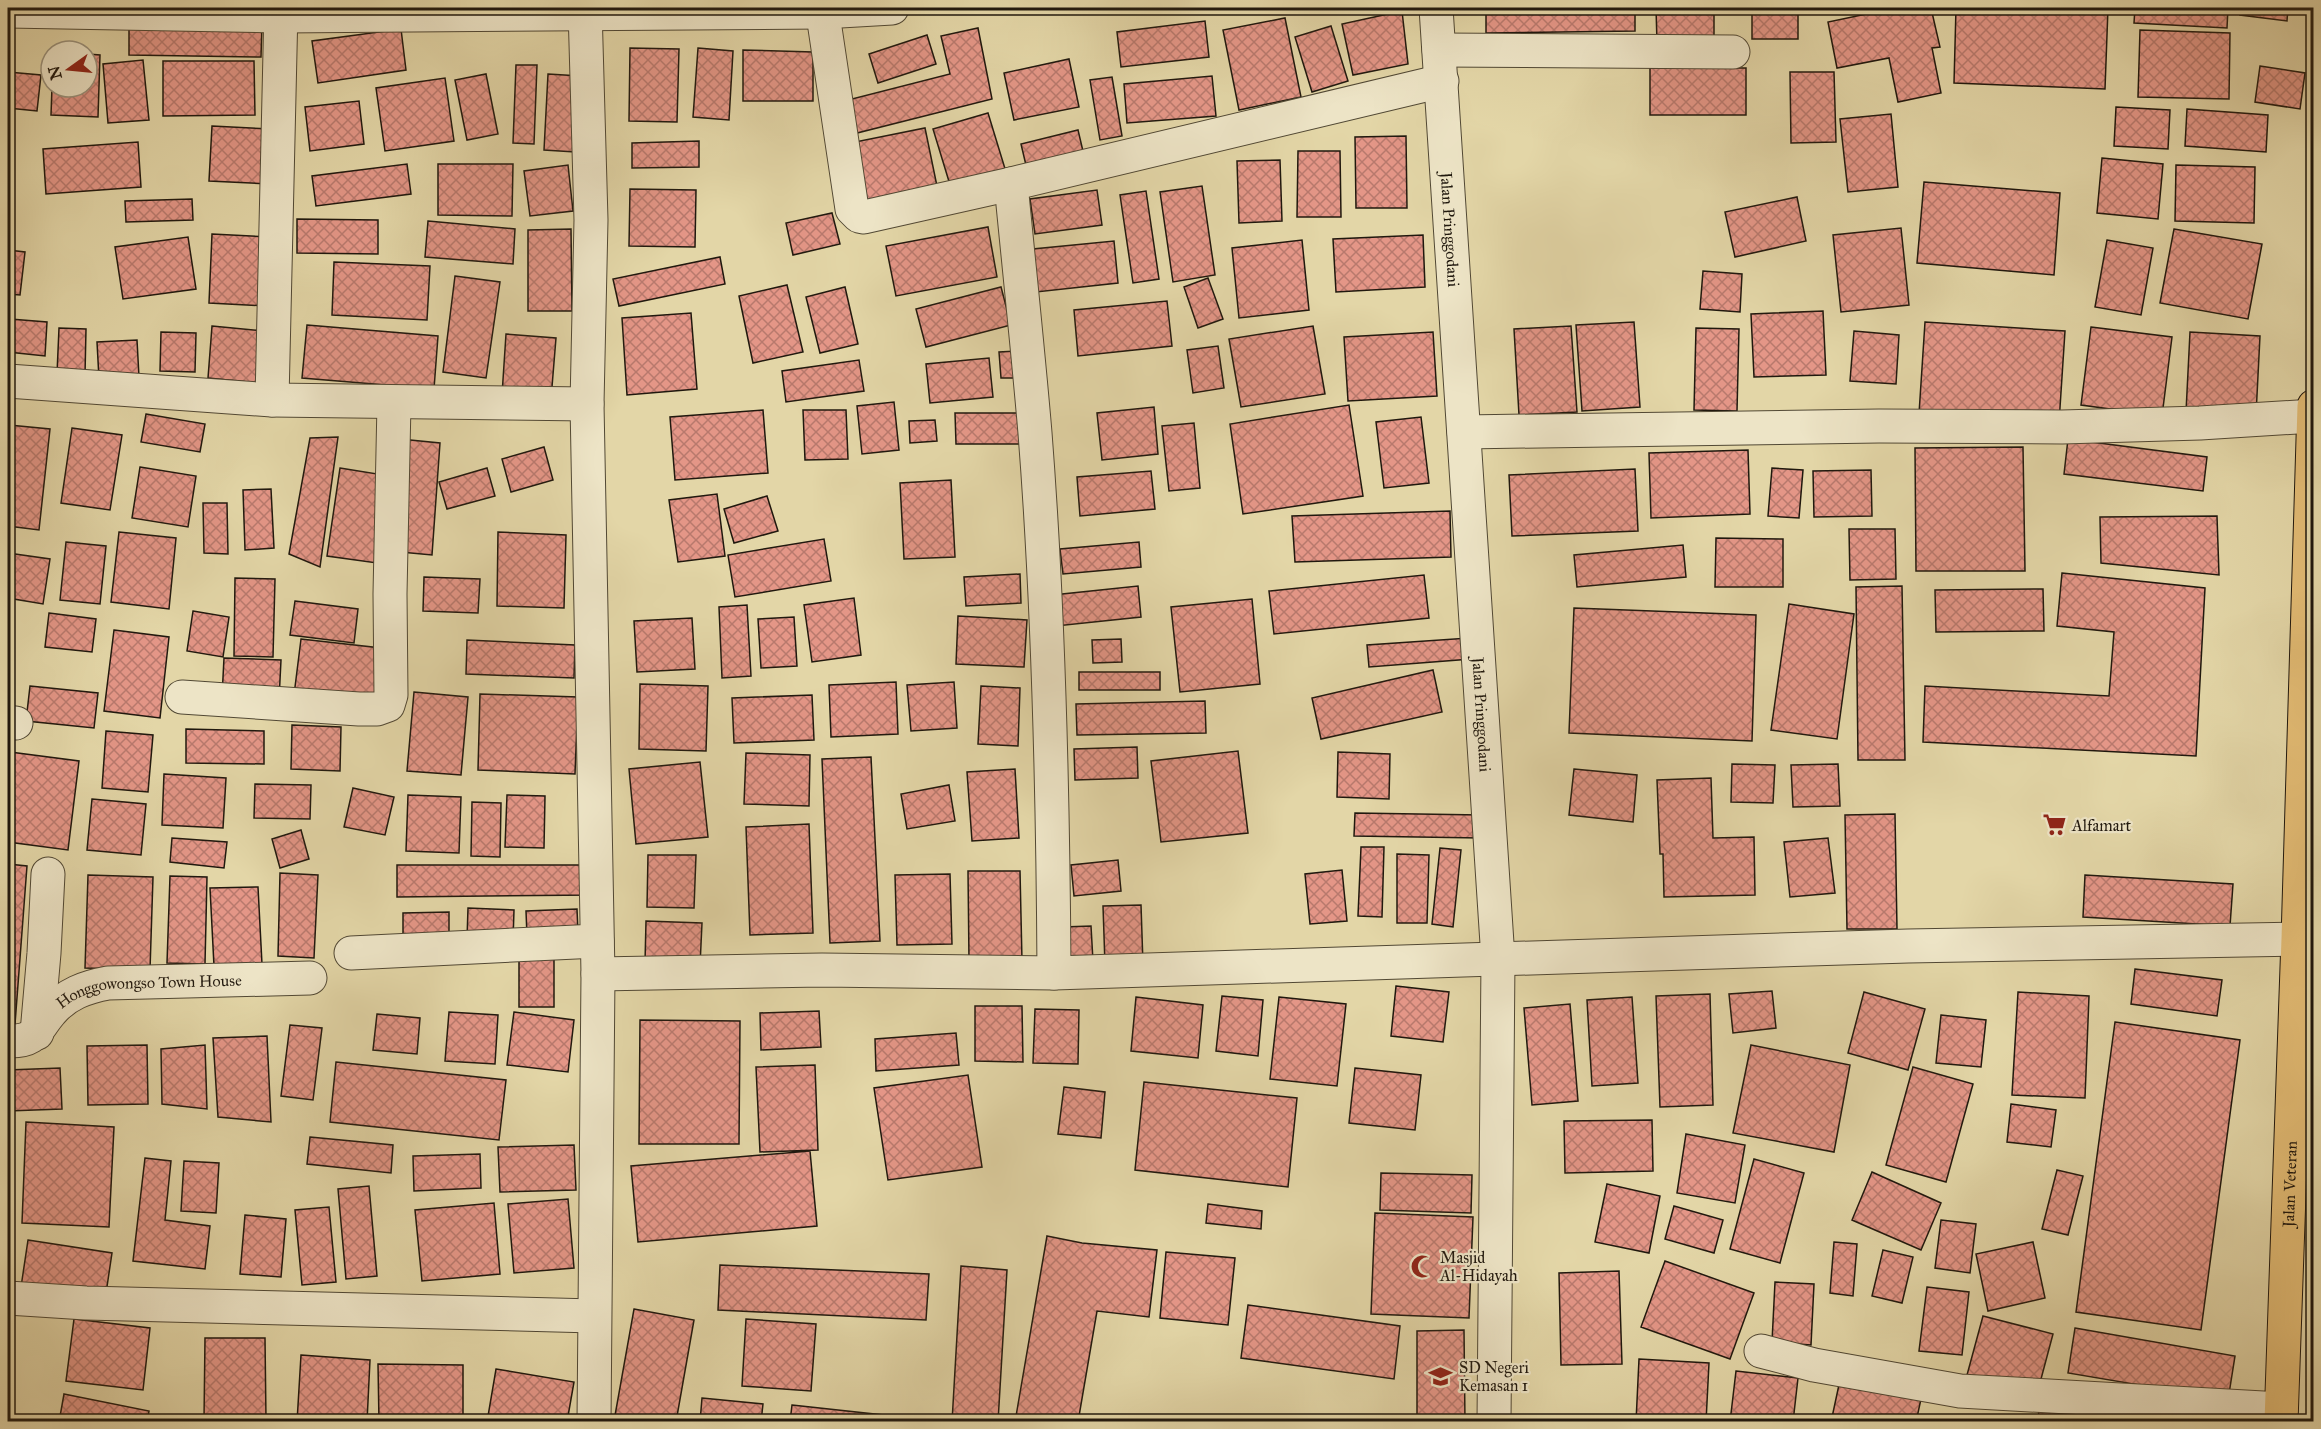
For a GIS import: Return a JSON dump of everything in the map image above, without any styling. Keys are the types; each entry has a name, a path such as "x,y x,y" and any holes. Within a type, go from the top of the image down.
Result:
{"main road":[{"name":"Jalan Veteran","path":"2281,1415 2298,939 2307,853 2313,406"}],"street":[{"path":"8,11 585,11 892,8"},
{"name":"Jalan Pringgodani","path":"1436,8 1498,959 1494,1422"},
{"path":"823,10 852,209 864,217 1011,184 1441,65 1733,52"},
{"path":"585,11 591,220 587,404 598,974 594,1422"},
{"path":"272,400 281,12"},
{"path":"1011,184 1035,433 1048,649 1053,805 1054,973"},
{"path":"8,381 272,400 587,404"},
{"path":"182,697 359,709 377,709 387,705 391,695 390,594 394,403"},
{"path":"1464,432 1879,426 2062,427 2200,423 2313,416"},
{"path":"22,1037 44,953 48,874"},
{"path":"598,974 822,970 1054,973 1908,946 2298,939"},
{"path":"351,953 597,942"},
{"name":"Honggowongso Town House","path":"22,1037 74,993 90,986 108,983 310,978"},
{"path":"8,1298 86,1303 594,1316"},
{"path":"1761,1351 1814,1365 1960,1391 2281,1415"}],"building":[{"path":"1486,8 1635,8 1635,31 1486,33"},
{"path":"1656,8 1714,8 1714,41 1657,42"},
{"path":"1752,8 1798,8 1798,39 1752,39"},
{"path":"1895,8 1931,8 1940,47 1932,48 1941,93 1898,102 1889,58 1837,68 1828,22"},
{"path":"1956,8 2108,8 2105,89 1954,83"},
{"path":"2135,8 2228,8 2227,28 2134,23"},
{"path":"2241,8 2288,8 2287,21 2240,15"},
{"path":"1402,11 1408,64 1353,75 1342,24"},
{"path":"1285,18 1301,97 1239,110 1223,30"},
{"path":"1205,21 1209,57 1121,67 1117,32"},
{"path":"129,22 262,24 261,57 129,55"},
{"path":"1331,26 1348,81 1312,92 1295,37"},
{"path":"978,28 992,99 857,133 848,100 950,74 941,36"},
{"path":"401,29 406,70 318,83 312,41"},
{"path":"2140,30 2230,33 2229,99 2138,97"},
{"path":"927,35 936,64 878,83 869,54"},
{"path":"630,48 679,49 677,122 629,121"},
{"path":"698,48 733,51 729,120 693,117"},
{"path":"743,50 813,52 813,101 743,101"},
{"path":"1069,59 1079,107 1014,120 1004,73"},
{"path":"143,60 149,120 108,123 103,64"},
{"path":"163,61 254,61 255,115 163,116"},
{"path":"516,65 537,65 534,144 513,143"},
{"path":"2260,66 2305,73 2300,109 2255,102"},
{"path":"1650,68 1746,68 1746,115 1650,115"},
{"path":"8,72 39,75 37,111 8,108"},
{"path":"1790,72 1834,72 1836,142 1791,143"},
{"path":"486,74 498,134 467,140 455,80"},
{"path":"548,74 580,76 575,152 544,150"},
{"path":"1212,76 1216,116 1127,123 1124,84"},
{"path":"1112,77 1122,136 1100,140 1090,80"},
{"path":"445,78 454,141 385,151 376,88"},
{"path":"52,99 99,99 98,117 51,115"},
{"path":"359,101 364,144 310,151 305,107"},
{"path":"2116,107 2170,110 2168,149 2114,146"},
{"path":"2187,109 2268,115 2266,152 2185,146"},
{"path":"988,113 1006,172 951,188 933,129"},
{"path":"1891,114 1898,187 1848,192 1840,119"},
{"path":"212,126 271,129 269,184 209,181"},
{"path":"925,128 938,191 862,206 850,143"},
{"path":"1078,130 1086,164 1029,178 1021,144"},
{"path":"1406,136 1407,208 1356,208 1355,137"},
{"path":"699,141 699,167 632,168 632,143"},
{"path":"138,142 141,187 46,194 43,149"},
{"path":"1298,151 1340,151 1341,217 1297,217"},
{"path":"2102,158 2163,164 2158,219 2097,213"},
{"path":"1280,160 1282,221 1239,223 1237,161"},
{"path":"407,164 411,194 316,206 312,176"},
{"path":"438,164 513,164 512,216 438,215"},
{"path":"568,165 573,211 530,216 524,171"},
{"path":"2176,165 2255,167 2254,223 2175,221"},
{"path":"1924,182 2060,193 2054,275 1917,263"},
{"path":"1202,186 1215,275 1173,282 1160,192"},
{"path":"630,189 696,190 695,247 629,246"},
{"path":"1097,190 1102,225 1035,234 1030,199"},
{"path":"1146,191 1159,279 1133,283 1120,195"},
{"path":"1797,197 1806,241 1735,257 1725,212"},
{"path":"192,199 193,220 126,222 125,201"},
{"path":"832,213 840,244 793,255 786,223"},
{"path":"297,219 378,220 378,254 297,253"},
{"path":"428,221 515,229 513,264 425,257"},
{"path":"988,227 997,277 896,296 886,246"},
{"path":"1901,228 1909,305 1841,312 1833,235"},
{"path":"571,229 572,311 528,311 528,230"},
{"path":"2174,229 2262,244 2248,319 2160,303"},
{"path":"212,234 269,237 266,306 209,303"},
{"path":"1423,235 1425,287 1336,292 1333,239"},
{"path":"188,237 196,289 123,299 115,247"},
{"path":"1302,240 1309,310 1239,318 1232,248"},
{"path":"2107,240 2153,248 2141,315 2095,307"},
{"path":"1114,241 1118,283 1036,292 1033,249"},
{"path":"8,250 25,252 20,295 8,294"},
{"path":"720,257 725,284 619,306 613,279"},
{"path":"334,262 430,266 427,320 332,315"},
{"path":"1703,271 1742,274 1740,312 1700,309"},
{"path":"455,276 500,282 486,378 443,372"},
{"path":"1208,278 1223,319 1198,328 1184,287"},
{"path":"787,285 803,352 753,363 739,296"},
{"path":"845,287 858,344 820,353 806,297"},
{"path":"1001,287 1011,325 926,347 916,309"},
{"path":"1167,301 1172,346 1078,356 1074,310"},
{"path":"1823,311 1826,375 1754,377 1751,314"},
{"path":"691,313 697,389 627,395 622,318"},
{"path":"10,319 47,322 45,356 8,352"},
{"path":"1634,322 1640,407 1582,411 1576,325"},
{"path":"1925,322 2065,331 2059,423 1919,414"},
{"path":"307,325 438,336 434,389 302,378"},
{"path":"212,326 263,331 259,383 208,378"},
{"path":"1313,326 1325,394 1241,407 1229,339"},
{"path":"1571,326 1577,412 1519,415 1514,329"},
{"path":"2091,327 2172,337 2162,416 2081,405"},
{"path":"59,328 86,329 85,375 57,374"},
{"path":"1696,328 1739,329 1737,411 1694,410"},
{"path":"1854,331 1899,335 1896,384 1850,381"},
{"path":"161,332 196,333 195,372 160,371"},
{"path":"1433,332 1437,396 1348,401 1344,337"},
{"path":"2190,332 2260,336 2256,415 2186,412"},
{"path":"506,334 556,338 551,399 502,395"},
{"path":"137,340 139,377 99,379 97,342"},
{"path":"1218,346 1224,388 1193,393 1187,350"},
{"path":"1017,351 1019,378 1001,378 999,352"},
{"path":"989,358 993,397 930,403 926,364"},
{"path":"859,360 864,391 786,402 782,371"},
{"path":"894,402 899,450 862,454 857,406"},
{"path":"1349,405 1363,496 1243,514 1230,424"},
{"path":"1154,407 1158,454 1102,460 1097,413"},
{"path":"763,410 768,473 675,480 670,417"},
{"path":"803,410 846,410 848,459 805,460"},
{"path":"955,413 1022,413 1022,444 956,444"},
{"path":"146,414 205,424 200,452 141,442"},
{"path":"1421,417 1429,483 1384,488 1376,422"},
{"path":"935,420 937,441 910,443 909,421"},
{"path":"1194,423 1200,488 1169,491 1162,426"},
{"path":"9,425 50,429 39,530 8,526"},
{"path":"72,428 122,435 110,510 61,503"},
{"path":"338,437 320,567 289,554 310,438"},
{"path":"400,439 440,443 432,555 390,551"},
{"path":"2068,439 2207,457 2203,491 2064,474"},
{"path":"544,447 553,480 511,492 502,459"},
{"path":"2023,447 2025,571 1916,571 1915,448"},
{"path":"1748,450 1750,514 1651,518 1649,453"},
{"path":"140,467 196,476 188,527 132,518"},
{"path":"340,468 390,476 377,563 327,556"},
{"path":"487,468 495,496 447,509 439,482"},
{"path":"1772,468 1803,470 1799,518 1768,516"},
{"path":"1635,469 1638,531 1512,536 1509,475"},
{"path":"1871,470 1872,516 1814,517 1813,471"},
{"path":"1151,471 1155,509 1080,516 1077,477"},
{"path":"951,480 955,557 904,559 900,483"},
{"path":"271,489 274,548 245,550 243,490"},
{"path":"717,494 725,556 678,562 669,500"},
{"path":"767,496 778,531 734,543 724,509"},
{"path":"203,503 227,503 228,554 204,553"},
{"path":"1450,511 1451,557 1295,562 1292,516"},
{"path":"2217,516 2219,575 2101,563 2100,517"},
{"path":"1849,529 1895,529 1896,579 1850,580"},
{"path":"119,532 176,538 169,609 111,602"},
{"path":"498,532 566,535 564,608 497,606"},
{"path":"1716,538 1783,539 1783,587 1715,587"},
{"path":"824,539 831,581 735,597 728,555"},
{"path":"66,542 106,546 100,604 60,600"},
{"path":"1139,542 1141,567 1063,574 1060,549"},
{"path":"1683,545 1686,577 1577,587 1574,555"},
{"path":"8,553 50,559 43,604 8,598"},
{"path":"2062,573 2205,588 2196,756 1923,742 1925,686 2109,696 2114,632 2057,626"},
{"path":"1020,574 1021,603 966,606 964,577"},
{"path":"1424,575 1429,618 1274,634 1269,591"},
{"path":"424,577 480,579 478,613 423,611"},
{"path":"235,578 275,579 273,657 234,656"},
{"path":"1138,586 1141,617 1056,626 1053,595"},
{"path":"1902,586 1905,760 1858,760 1856,587"},
{"path":"2043,589 2044,631 1936,632 1935,590"},
{"path":"854,598 861,655 812,662 804,605"},
{"path":"1252,599 1260,684 1180,692 1171,607"},
{"path":"295,601 358,609 354,643 290,635"},
{"path":"1789,604 1854,614 1837,739 1771,730"},
{"path":"747,605 751,676 722,678 719,607"},
{"path":"1574,608 1756,615 1752,741 1569,733"},
{"path":"193,611 229,617 223,657 187,651"},
{"path":"49,613 96,619 92,652 45,647"},
{"path":"958,616 1027,620 1024,667 956,664"},
{"path":"794,617 797,666 761,668 758,619"},
{"path":"692,618 695,669 637,672 634,621"},
{"path":"114,630 169,637 160,718 104,711"},
{"path":"1469,638 1471,659 1369,667 1367,645"},
{"path":"301,639 390,649 384,705 294,695"},
{"path":"1121,639 1122,662 1093,663 1092,640"},
{"path":"467,640 575,645 574,678 466,674"},
{"path":"224,658 281,660 279,700 222,697"},
{"path":"1433,670 1442,712 1321,739 1312,698"},
{"path":"1079,672 1160,672 1160,690 1079,690"},
{"path":"896,682 898,734 831,737 829,685"},
{"path":"954,682 957,728 911,731 907,685"},
{"path":"640,684 708,686 706,751 639,749"},
{"path":"30,686 98,693 94,728 26,721"},
{"path":"981,686 1020,688 1018,746 978,744"},
{"path":"414,692 468,697 461,775 407,771"},
{"path":"480,694 578,697 575,774 478,770"},
{"path":"812,695 814,740 734,743 732,698"},
{"path":"1205,701 1206,733 1077,735 1076,704"},
{"path":"292,725 341,727 340,771 291,769"},
{"path":"186,729 264,731 264,764 186,763"},
{"path":"106,731 153,735 148,792 102,788"},
{"path":"1137,747 1138,778 1075,780 1074,749"},
{"path":"1238,751 1248,833 1161,842 1151,761"},
{"path":"10,752 79,761 68,850 8,842"},
{"path":"1338,752 1390,754 1389,799 1337,797"},
{"path":"746,753 810,755 809,806 744,804"},
{"path":"871,757 880,941 830,943 822,759"},
{"path":"700,762 708,837 636,844 629,769"},
{"path":"1732,764 1775,765 1773,803 1731,802"},
{"path":"1838,764 1840,806 1793,807 1791,765"},
{"path":"1015,769 1019,838 972,841 967,772"},
{"path":"1574,769 1637,775 1633,822 1569,815"},
{"path":"164,774 226,778 223,828 162,825"},
{"path":"1711,778 1713,838 1754,837 1755,895 1664,897 1657,780"},
{"path":"255,784 311,785 310,819 254,818"},
{"path":"949,785 955,821 907,829 901,794"},
{"path":"353,788 394,797 385,835 344,827"},
{"path":"408,795 461,797 459,853 406,851"},
{"path":"507,795 545,796 544,848 505,847"},
{"path":"92,799 146,804 141,855 87,850"},
{"path":"472,802 501,803 500,857 471,856"},
{"path":"1355,813 1481,815 1481,838 1354,836"},
{"path":"1895,814 1897,929 1847,929 1845,815"},
{"path":"809,824 813,933 750,935 746,827"},
{"path":"301,830 309,859 280,868 272,839"},
{"path":"172,838 227,842 224,868 170,862"},
{"path":"1828,838 1835,893 1790,897 1784,842"},
{"path":"1361,847 1384,847 1382,917 1358,916"},
{"path":"1440,848 1461,850 1453,927 1432,924"},
{"path":"1397,854 1429,855 1427,923 1397,923"},
{"path":"648,855 696,855 694,908 647,907"},
{"path":"1118,860 1121,891 1074,896 1071,865"},
{"path":"8,864 27,866 15,1024 8,1024"},
{"path":"397,865 593,865 593,895 397,897"},
{"path":"1342,870 1347,921 1310,924 1305,874"},
{"path":"968,871 1020,871 1022,961 969,961"},
{"path":"280,873 318,875 314,958 278,956"},
{"path":"950,874 952,944 897,945 895,875"},
{"path":"88,875 153,877 150,970 85,968"},
{"path":"2085,875 2233,884 2230,926 2083,917"},
{"path":"170,876 207,877 205,964 167,963"},
{"path":"258,887 262,964 214,966 210,888"},
{"path":"1141,905 1143,964 1105,965 1103,906"},
{"path":"468,908 514,910 513,941 467,939"},
{"path":"577,909 578,933 527,936 526,911"},
{"path":"449,912 449,942 403,942 403,913"},
{"path":"646,921 702,923 700,966 645,963"},
{"path":"1091,926 1093,961 1065,962 1063,927"},
{"path":"519,957 554,957 554,1007 519,1007"},
{"path":"2135,969 2222,980 2217,1016 2131,1004"},
{"path":"1396,986 1449,992 1443,1042 1391,1036"},
{"path":"1772,991 1776,1028 1733,1033 1729,994"},
{"path":"1864,992 1925,1009 1908,1070 1848,1053"},
{"path":"2018,992 2089,996 2085,1098 2012,1095"},
{"path":"1710,994 1713,1105 1660,1107 1656,996"},
{"path":"1222,996 1263,1000 1258,1056 1216,1051"},
{"path":"1136,997 1203,1005 1198,1058 1131,1051"},
{"path":"1279,997 1346,1004 1337,1086 1270,1079"},
{"path":"1632,997 1638,1083 1592,1086 1587,1000"},
{"path":"1570,1004 1578,1101 1532,1105 1524,1008"},
{"path":"975,1006 1022,1006 1023,1062 975,1061"},
{"path":"1035,1009 1079,1010 1078,1064 1033,1063"},
{"path":"819,1011 821,1047 761,1050 760,1013"},
{"path":"449,1012 498,1015 495,1064 445,1061"},
{"path":"514,1012 574,1020 568,1072 507,1065"},
{"path":"377,1014 420,1018 417,1054 373,1050"},
{"path":"1941,1015 1986,1020 1981,1067 1936,1063"},
{"path":"640,1020 740,1021 739,1144 639,1144"},
{"path":"2115,1022 2240,1040 2201,1330 2076,1312"},
{"path":"290,1025 322,1028 313,1100 281,1096"},
{"path":"956,1033 959,1065 876,1071 875,1039"},
{"path":"267,1036 271,1122 218,1117 213,1038"},
{"path":"147,1045 148,1104 88,1105 87,1046"},
{"path":"205,1045 207,1109 162,1104 161,1049"},
{"path":"1751,1045 1850,1065 1834,1152 1733,1133"},
{"path":"336,1062 506,1080 499,1140 330,1122"},
{"path":"815,1065 818,1150 760,1152 756,1067"},
{"path":"1913,1067 1973,1084 1946,1182 1886,1165"},
{"path":"60,1068 62,1109 8,1111 8,1070"},
{"path":"1355,1068 1421,1075 1415,1130 1349,1123"},
{"path":"968,1075 982,1167 888,1180 874,1088"},
{"path":"1144,1082 1297,1098 1288,1187 1135,1170"},
{"path":"1064,1087 1105,1092 1101,1138 1058,1134"},
{"path":"2011,1104 2056,1110 2051,1147 2007,1142"},
{"path":"1652,1120 1653,1171 1565,1173 1564,1121"},
{"path":"26,1122 114,1127 109,1227 22,1223"},
{"path":"1686,1134 1745,1145 1735,1203 1677,1193"},
{"path":"310,1137 393,1145 391,1173 307,1164"},
{"path":"574,1145 576,1190 500,1192 498,1147"},
{"path":"810,1151 817,1226 638,1242 631,1166"},
{"path":"480,1154 481,1188 414,1191 413,1156"},
{"path":"145,1158 171,1161 165,1220 210,1226 205,1269 133,1261"},
{"path":"1754,1159 1804,1173 1780,1263 1730,1249"},
{"path":"184,1161 219,1163 216,1213 181,1211"},
{"path":"2057,1170 2083,1176 2068,1235 2042,1229"},
{"path":"1872,1172 1941,1203 1921,1250 1852,1220"},
{"path":"1381,1173 1472,1175 1471,1213 1380,1210"},
{"path":"1607,1184 1660,1196 1649,1253 1595,1242"},
{"path":"369,1186 377,1276 346,1279 338,1189"},
{"path":"568,1199 574,1268 514,1273 508,1204"},
{"path":"494,1203 500,1274 422,1281 415,1210"},
{"path":"1208,1204 1262,1211 1261,1229 1206,1223"},
{"path":"1674,1206 1723,1220 1714,1253 1665,1239"},
{"path":"329,1207 336,1282 302,1285 295,1210"},
{"name":"Masjid Al-Hidayah","path":"1375,1213 1473,1217 1469,1318 1371,1314"},
{"path":"245,1215 286,1219 281,1277 240,1274"},
{"path":"1941,1220 1976,1224 1970,1273 1935,1268"},
{"path":"1047,1236 1082,1243 1157,1250 1149,1317 1097,1311 1078,1422 1015,1422"},
{"path":"28,1240 112,1253 105,1300 21,1287"},
{"path":"1834,1242 1857,1244 1853,1296 1830,1293"},
{"path":"2033,1242 2045,1298 1988,1311 1976,1254"},
{"path":"1883,1250 1913,1257 1902,1303 1872,1296"},
{"path":"1166,1252 1235,1258 1228,1325 1160,1318"},
{"path":"1665,1261 1754,1293 1730,1359 1641,1327"},
{"path":"720,1265 929,1274 926,1320 718,1310"},
{"path":"961,1266 1007,1270 998,1422 952,1422"},
{"path":"1619,1271 1622,1364 1561,1365 1559,1273"},
{"path":"1775,1282 1814,1284 1811,1345 1772,1342"},
{"path":"1927,1287 1969,1292 1962,1355 1919,1351"},
{"path":"1248,1305 1400,1326 1394,1379 1241,1358"},
{"path":"634,1309 694,1320 676,1422 614,1421"},
{"path":"1983,1316 2053,1334 2037,1394 1967,1375"},
{"path":"74,1319 150,1328 143,1390 66,1381"},
{"path":"746,1319 816,1324 811,1391 742,1386"},
{"path":"2075,1328 2235,1356 2228,1400 2068,1373"},
{"name":"SD Negeri Kemasan 1","path":"1464,1330 1465,1422 1417,1422 1417,1331"},
{"path":"205,1338 265,1338 266,1420 204,1420"},
{"path":"301,1355 370,1360 367,1422 297,1422"},
{"path":"1639,1359 1709,1363 1706,1422 1636,1422"},
{"path":"378,1364 463,1365 463,1422 379,1422"},
{"path":"496,1369 574,1382 567,1422 487,1422"},
{"path":"1736,1371 1798,1378 1793,1422 1730,1422"},
{"path":"1840,1380 1921,1399 1916,1422 1831,1422"},
{"path":"64,1394 149,1411 147,1422 59,1422"},
{"path":"702,1398 763,1404 761,1422 700,1422"},
{"path":"792,1405 911,1418 910,1422 790,1422"},
{"path":"2039,1408 2127,1417 2126,1422 2038,1422"},
{"path":"1534,1419 1596,1421 1596,1422 1534,1422"}],"place":[{"name":"Alfamart","path":"2054,825"},
{"name":"Masjid Al-Hidayah","path":"1422,1266"},
{"name":"SD Negeri Kemasan 1","path":"1441,1376"}]}
